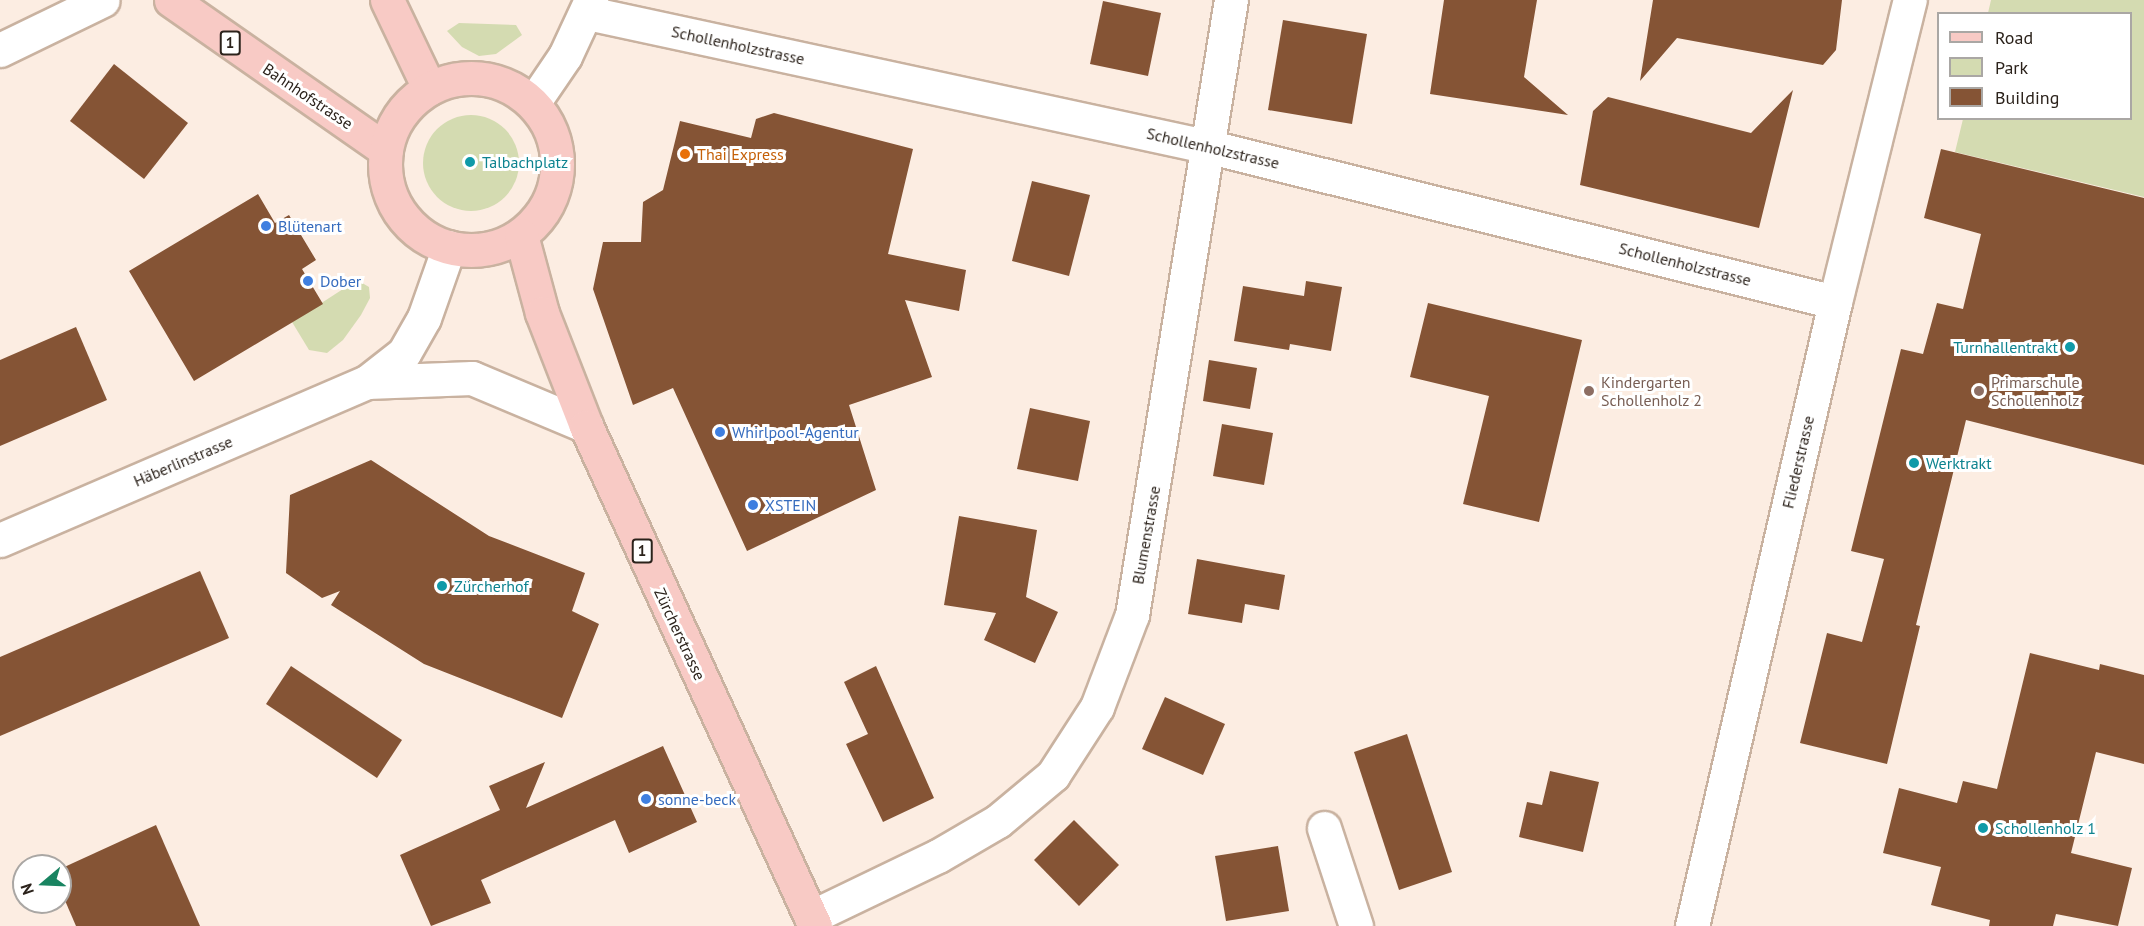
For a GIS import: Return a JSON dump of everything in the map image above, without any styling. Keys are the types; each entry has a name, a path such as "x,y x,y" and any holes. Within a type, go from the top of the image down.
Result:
{"main road":[{"name":"Bahnhofstrasse","path":"171,0 386,150"},
{"path":"387,0 429,88"},
{"path":"484,78 510,87 533,103 550,128 558,158 556,177 542,214 521,235 498,246 473,251 448,247 426,237 397,207 385,175 386,150 393,125 409,104 429,88 456,79 484,78"},
{"name":"Zürcherstrasse","path":"521,235 542,313 586,426 813,921"}],"street":[{"path":"0,50 102,0"},
{"name":"Blumenstrasse","path":"813,921 938,856 999,821 1053,775 1097,707 1132,615 1231,0"},
{"name":"Fliederstrasse","path":"1692,926 1834,302 1910,0"},
{"path":"533,103 589,7"},
{"name":"Schollenholzstrasse","path":"589,7 1206,146 1834,302"},
{"name":"Häberlinstrasse","path":"0,540 367,382 404,353 424,318 448,247"},
{"name":"Häberlinstrasse","path":"367,382 472,378 586,426"},
{"path":"1324,828 1356,926"}],"green space":[{"path":"1991,0 2144,0 2144,197 1955,152 1963,120 2132,120 2132,12 1988,12"},
{"path":"459,23 516,25 522,35 496,54 479,56 462,47 447,31"},
{"path":"471,115 489,119 505,129 515,145 519,163 515,181 505,197 489,207 471,211 453,207 437,197 427,181 423,163 427,145 437,129 453,119"},
{"path":"357,280 369,287 370,298 361,315 343,340 327,353 309,350 292,322"}],"building":[{"path":"1444,0 1537,0 1524,77 1568,115 1430,94"},
{"path":"1653,0 1842,0 1836,50 1823,65 1677,38 1640,81"},
{"path":"1103,1 1161,13 1148,76 1090,64"},
{"path":"1283,20 1367,34 1352,124 1268,110"},
{"path":"114,64 188,123 144,179 70,121"},
{"path":"1793,90 1759,228 1580,185 1593,111 1608,97 1751,133"},
{"path":"774,113 913,149 888,254 966,270 959,311 905,300 932,377 849,405 876,490 747,551 673,388 633,405 593,289 603,242 641,242 643,202 663,190 680,121 751,138 756,119"},
{"path":"1941,149 2144,198 2144,465 1966,420 1916,625 1920,626 1887,764 1800,743 1827,633 1862,642 1884,559 1851,551 1901,349 1923,354 1937,303 1963,309 1981,234 1924,218"},
{"path":"1032,181 1090,195 1069,276 1012,261"},
{"path":"258,194 275,223 289,215 316,260 302,269 323,304 194,381 129,271"},
{"path":"1306,281 1342,287 1331,351 1290,344 1289,350 1234,341 1243,286 1304,296"},
{"path":"1428,303 1582,340 1539,522 1463,504 1489,396 1410,377"},
{"path":"76,327 107,400 0,446 0,360"},
{"path":"1209,360 1257,368 1250,409 1203,401"},
{"path":"1030,408 1090,421 1078,481 1017,469"},
{"path":"1222,424 1273,433 1264,485 1213,476"},
{"name":"Zürcherhof","path":"371,460 489,536 585,573 572,611 599,624 562,718 424,664 331,605 340,591 322,598 286,573 290,495"},
{"path":"959,516 1037,530 1026,597 1058,612 1035,663 984,640 996,613 944,605"},
{"path":"1197,559 1285,575 1279,610 1245,604 1242,623 1188,614"},
{"path":"200,571 229,638 0,736 0,657"},
{"name":"Schollenholz 1","path":"2030,653 2099,670 2100,664 2144,675 2144,764 2096,752 2071,853 2132,868 2118,926 2056,914 2053,926 1989,926 1990,920 1931,905 1941,867 1883,853 1899,788 1957,803 1963,781 1997,789"},
{"path":"291,666 402,740 377,778 266,704"},
{"path":"876,666 934,798 883,822 846,744 868,734 844,682"},
{"path":"1165,697 1225,724 1203,775 1142,749"},
{"path":"1407,734 1452,872 1399,890 1354,752"},
{"path":"663,746 697,822 629,853 615,820 481,880 491,903 431,926 400,855 500,810 489,786 545,762 526,808"},
{"path":"1550,771 1599,782 1583,852 1519,837 1527,802 1542,805"},
{"path":"1074,820 1119,865 1079,906 1034,860"},
{"path":"156,825 200,926 76,926 71,914 72,864"},
{"path":"1278,846 1289,911 1226,921 1215,856"}],"place":[{"name":"Thai Express","path":"685,154"},
{"name":"Talbachplatz","path":"470,162"},
{"name":"Blütenart","path":"266,226"},
{"name":"Dober","path":"308,281"},
{"name":"Turnhallentrakt","path":"2070,347"},
{"name":"Kindergarten Schollenholz 2","path":"1589,391"},
{"name":"Primarschule Schollenholz","path":"1979,391"},
{"name":"Whirlpool-Agentur","path":"720,432"},
{"name":"Werktrakt","path":"1914,463"},
{"name":"XSTEIN","path":"753,505"},
{"name":"Zürcherhof","path":"442,586"},
{"name":"sonne-beck","path":"646,799"},
{"name":"Schollenholz 1","path":"1983,828"}]}
